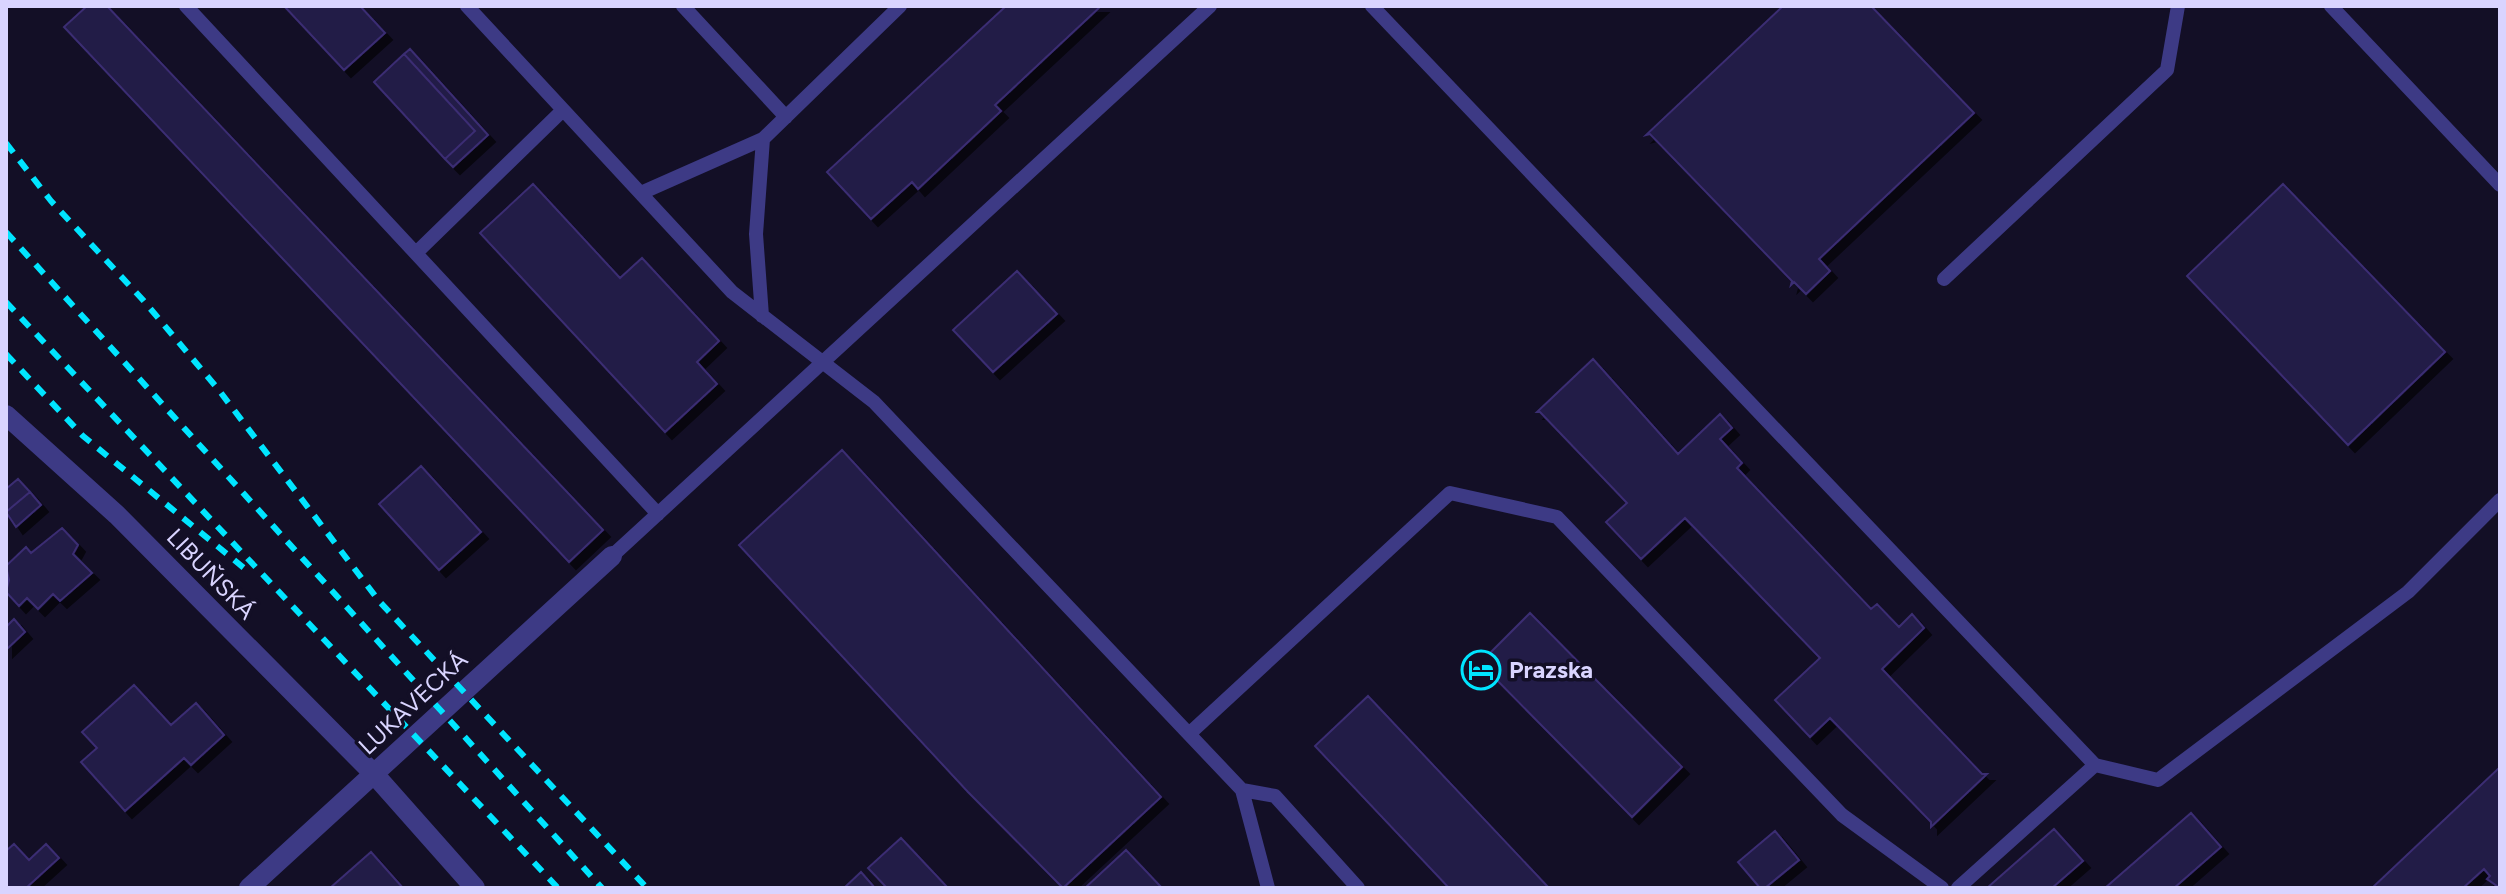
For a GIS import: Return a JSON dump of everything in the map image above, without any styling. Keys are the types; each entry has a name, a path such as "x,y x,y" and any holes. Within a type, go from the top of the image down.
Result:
{"street":[{"name":"LIBUŇSKÁ","path":"6,415 117,515 374,774 475,888"},
{"name":"LUKAVECKÁ","path":"249,888 612,556"}],"lane":[{"path":"186,6 658,514"},
{"path":"467,6 732,292 874,402 1242,790 1268,888"},
{"path":"683,6 786,117"},
{"path":"641,193 763,139 900,6"},
{"path":"612,556 1210,6"},
{"path":"1372,6 2095,765 2158,780 2408,592 2500,500"},
{"path":"1944,279 2167,70 2178,6"},
{"path":"2331,6 2500,185"},
{"path":"416,253 563,110"},
{"path":"762,316 756,234 763,139"},
{"path":"1189,734 1450,493 1557,517 1842,815 1942,888"},
{"path":"1958,888 2095,765"},
{"path":"1242,790 1275,796 1358,888"}],"building":[{"path":"87,6 107,6 603,530 569,562 64,27"},
{"path":"284,6 360,6 385,33 344,70"},
{"path":"1006,6 1101,6 995,105 1001,111 918,189 912,182 871,219 827,172"},
{"path":"1783,6 1871,6 1974,113 1819,259 1830,271 1806,294 1794,282 1791,285 1792,281 1650,134 1646,135"},
{"path":"410,49 488,135 453,167 445,159 475,131 404,54"},
{"path":"404,54 475,131 445,159 374,82"},
{"path":"533,184 620,278 642,258 719,341 697,362 717,384 665,432 480,233"},
{"path":"2283,184 2445,352 2348,445 2187,276"},
{"path":"1017,271 1057,314 993,372 953,330"},
{"path":"1593,359 1678,454 1720,414 1732,428 1720,439 1742,463 1737,468 1871,609 1877,604 1899,627 1912,614 1924,628 1882,669 1982,774 1987,774 1931,827 1931,822 1830,718 1810,737 1775,700 1820,658 1685,518 1641,559 1606,522 1627,503 1537,412"},
{"path":"842,450 1161,797 1063,888 968,792 739,545"},
{"path":"421,466 481,532 439,570 379,504"},
{"path":"18,479 30,492 6,512 6,489"},
{"path":"30,492 41,505 16,527 6,512"},
{"path":"62,528 78,545 73,554 92,573 60,601 53,594 38,609 27,598 19,606 6,592 9,580 6,566 26,547 31,553"},
{"path":"1530,613 1682,767 1632,817 1480,663"},
{"path":"14,619 25,632 6,650 6,627"},
{"path":"134,685 171,725 196,703 224,735 191,765 184,758 125,811 81,762 97,748 82,732"},
{"path":"1368,696 1549,888 1449,888 1315,746"},
{"path":"2500,767 2500,888 2487,879 2490,876 2484,869 2463,888 2372,888"},
{"path":"2191,813 2221,847 2174,888 2105,888"},
{"path":"2054,829 2083,861 2052,888 1987,888"},
{"path":"1775,831 1799,860 1765,888 1760,888 1738,862"},
{"path":"901,838 948,888 887,888 868,868"},
{"path":"14,844 29,860 46,844 59,858 26,888 6,888 6,851"},
{"path":"1126,850 1162,888 1085,888"},
{"path":"371,852 403,888 330,888"},
{"path":"861,872 875,888 844,888"}],"railway":[{"path":"6,143 51,201 143,300 218,389 379,601 647,888"},
{"path":"6,232 602,888"},
{"path":"6,302 558,888"},
{"path":"6,354 83,436 244,568"}],"place":[{"name":"Prazska","path":"1481,670"}]}
